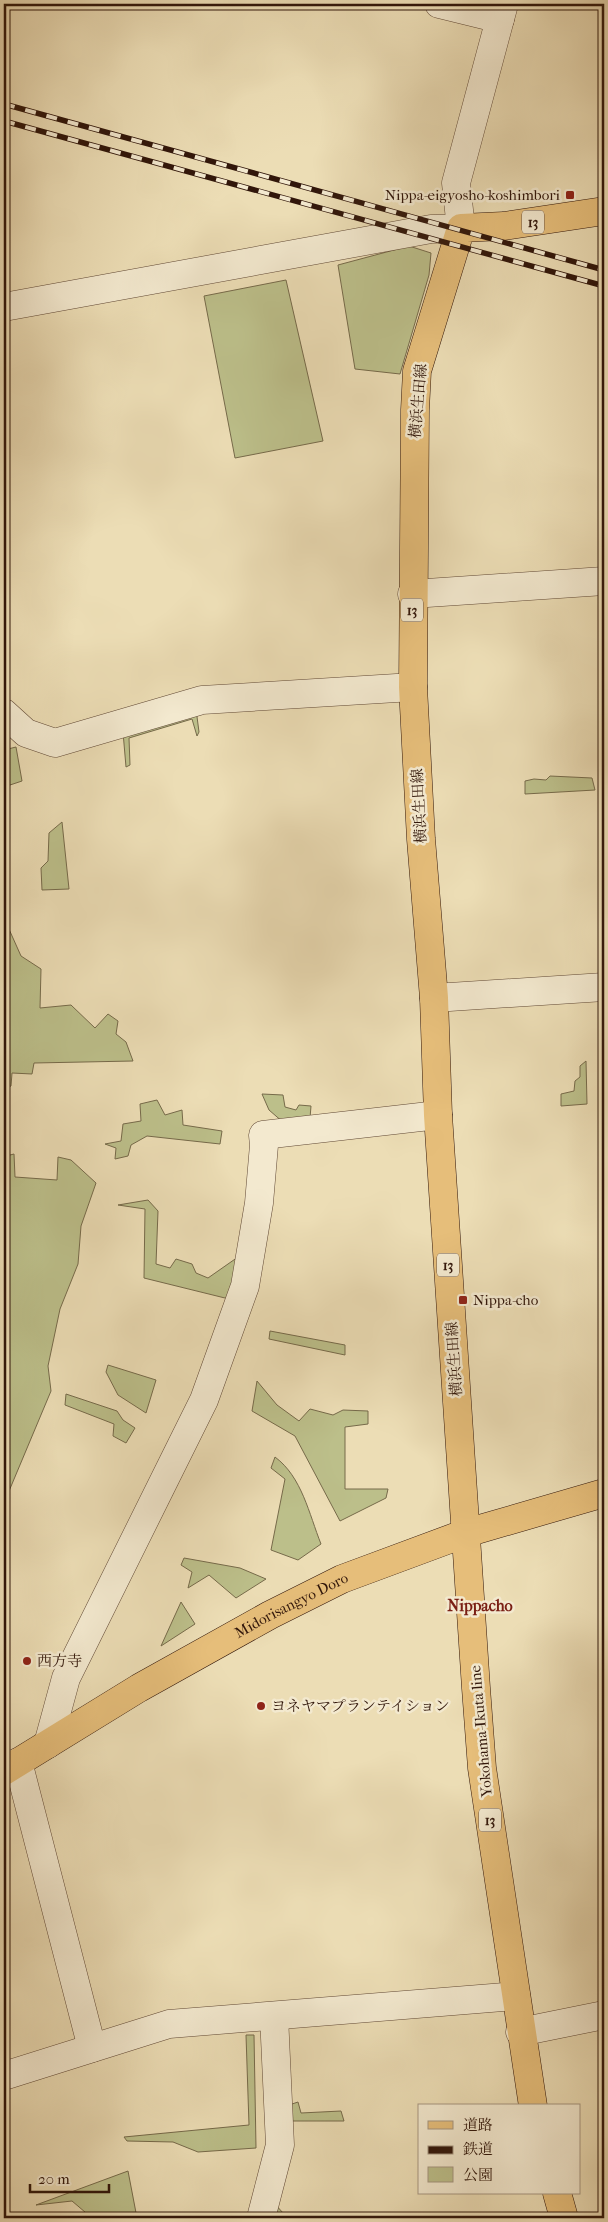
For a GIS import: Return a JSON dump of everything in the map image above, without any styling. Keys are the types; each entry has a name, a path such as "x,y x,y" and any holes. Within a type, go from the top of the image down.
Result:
{"main road":[{"name":"13","path":"460,228 504,226 604,211"},
{"name":"横浜生田線","path":"460,228 417,371 412,594 413,687 421,839 434,998 438,1115 466,1533"},
{"name":"Midorisangyo Doro","path":"11,1767 139,1688 334,1583 406,1553 466,1533 604,1493"},
{"name":"Yokohama-Ikuta line","path":"466,1533 482,1768 520,2032 533,2104"},
{"path":"557,2194 564,2218"}],"street":[{"path":"4,307 431,229 460,228 456,183 502,11 439,4"},
{"path":"412,594 604,581"},
{"path":"4,713 26,733 55,743 202,700 413,687"},
{"path":"434,998 604,987"},
{"path":"48,1744 66,1678 204,1400 245,1286 259,1203 264,1146 263,1135 438,1115"},
{"path":"11,1767 92,2048"},
{"path":"4,2076 169,2024 516,1996"},
{"path":"520,2032 604,2015"},
{"path":"261,2218 280,2145 274,2016"}],"green space":[{"path":"409,246 431,253 429,275 400,374 355,369 338,265"},
{"path":"286,280 323,441 235,458 204,296"},
{"path":"196,709 199,732 197,736 192,719 129,738 130,765 126,767 123,732"},
{"path":"16,747 22,781 4,787 4,756 8,749"},
{"path":"550,776 592,778 595,790 525,794 525,781 534,779 546,780"},
{"path":"62,822 69,889 42,890 41,868 48,861 49,833"},
{"path":"4,918 21,956 41,969 40,1008 71,1005 95,1028 108,1014 118,1021 116,1034 126,1042 133,1061 34,1063 32,1074 12,1073 11,1086 6,1088 4,1100"},
{"path":"586,1061 587,1104 561,1106 561,1094 574,1091 575,1081 580,1077 580,1066"},
{"path":"262,1094 283,1095 285,1107 296,1110 299,1105 311,1106 310,1118 284,1123 269,1110"},
{"path":"157,1100 165,1115 182,1110 183,1125 222,1131 220,1144 147,1136 131,1145 128,1156 115,1159 116,1148 105,1144 121,1141 123,1124 141,1121 140,1104"},
{"path":"4,1139 6,1139 6,1156 14,1154 15,1177 57,1180 58,1157 71,1160 96,1183 81,1226 78,1264 60,1309 48,1366 51,1391 4,1503"},
{"path":"148,1200 158,1211 156,1264 170,1268 176,1259 192,1264 196,1273 208,1278 238,1257 229,1299 144,1278 145,1209 118,1205"},
{"path":"270,1331 345,1345 345,1355 269,1339"},
{"path":"108,1365 156,1380 146,1413 118,1395 106,1372"},
{"path":"257,1381 277,1405 299,1421 310,1409 333,1415 343,1410 368,1411 368,1424 345,1427 345,1489 388,1489 386,1498 340,1521 295,1436 252,1411"},
{"path":"66,1394 117,1411 123,1420 135,1428 126,1443 113,1436 114,1424 65,1405"},
{"path":"275,1457 284,1465 298,1485 321,1544 298,1560 271,1550 285,1479 271,1468"},
{"path":"184,1558 240,1568 266,1579 236,1598 209,1575 188,1588 192,1572 181,1565"},
{"path":"181,1602 195,1624 161,1646"},
{"path":"246,2035 254,2035 256,2148 198,2152 173,2142 127,2141 124,2137 249,2125"},
{"path":"298,2102 301,2113 341,2111 344,2121 291,2121 289,2105"},
{"path":"128,2171 137,2218 92,2218 72,2201 36,2205"},
{"path":"273,2202 284,2214 349,2216 348,2218 268,2218"}],"railway":[{"path":"4,104 604,270"},
{"path":"4,121 604,286"}],"place":[{"name":"Nippa-eigyosho-koshimbori","path":"570,195"},
{"name":"Nippa-cho","path":"463,1300"},
{"name":"西方寺","path":"27,1661"},
{"name":"ヨネヤマプランテイション","path":"261,1706"}],"district":[{"name":"Nippacho","path":"480,1605"}]}
